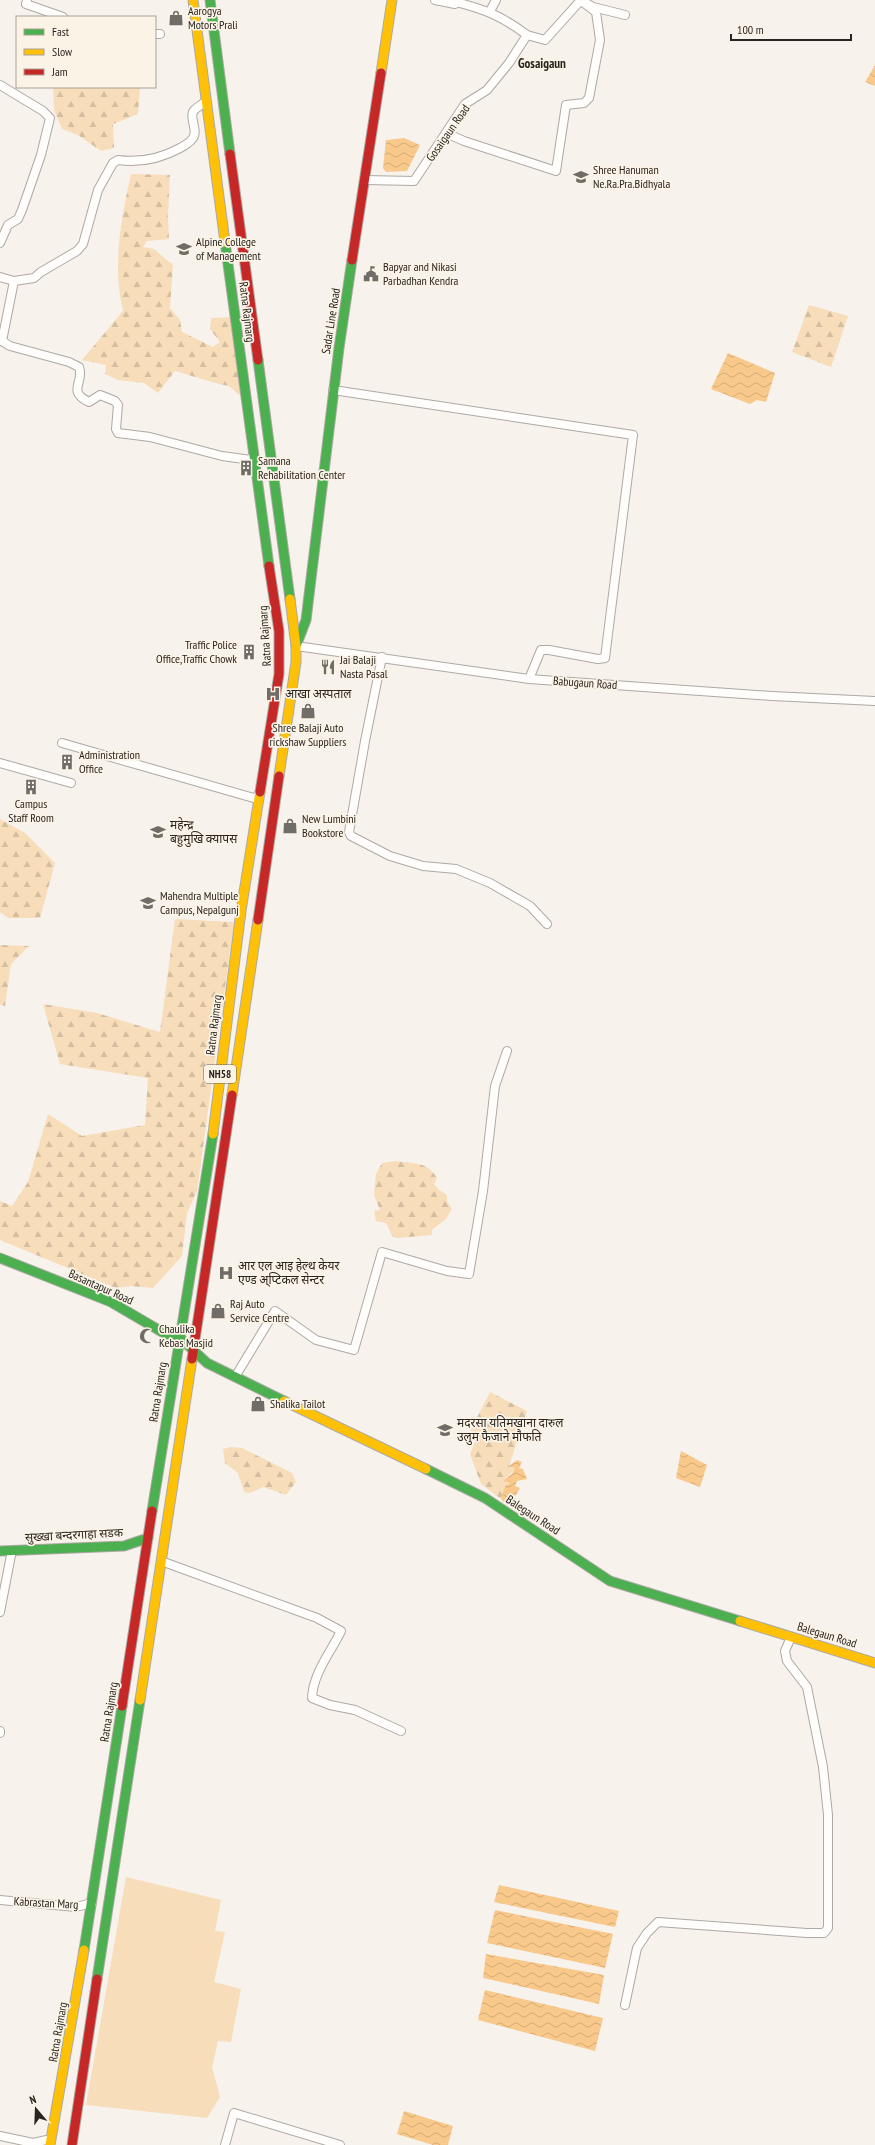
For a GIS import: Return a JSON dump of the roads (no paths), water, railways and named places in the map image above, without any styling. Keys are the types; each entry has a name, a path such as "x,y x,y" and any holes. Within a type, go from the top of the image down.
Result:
{"main road":[{"name":"Ratna Rajmarg","path":"51,2142 92,1903 179,1337 184,1318 212,1141 241,911 259,792 280,674 281,652 253,454 193,0"},
{"name":"Ratna Rajmarg","path":"72,2145 161,1562 191,1347 277,795 296,662 296,646 210,0"},
{"name":"Sadar Line Road","path":"296,646 306,620 333,390 392,0"},
{"name":"Basantapur Road","path":"0,1258 111,1302 158,1328 169,1336 179,1337 191,1347"},
{"name":"Balegaun Road","path":"191,1347 207,1363 235,1378 368,1440 485,1498 610,1581 875,1663"},
{"name":"सुख्खा बन्दरगाहा सडक","path":"0,1551 124,1546 148,1538"}],"street":[{"path":"27,0 26,4 60,16"},
{"path":"435,0 455,4 456,2 490,11 510,22 527,35 545,40 580,0"},
{"path":"490,11 496,0"},
{"path":"580,0 593,7 625,15"},
{"path":"446,133 464,141 556,171 566,105 584,103 589,98 600,40 596,12 580,0"},
{"name":"Gosaigaun Road","path":"365,180 414,181 465,104 487,90 509,63 527,35"},
{"path":"0,85 43,111 50,118 41,155 20,214 16,221 8,225 0,243"},
{"path":"0,277 14,281 34,278 41,272 77,251 83,244 87,234 89,218 98,190 113,163 118,160 132,162 155,159 190,142 195,130 193,113 196,109 203,106 207,98"},
{"path":"14,281 2,341 10,346 69,362 79,367 81,370 77,392 79,396 89,402 95,400 100,395 116,402 118,405 116,429 118,433 150,437 222,456 251,460 253,454"},
{"path":"333,390 633,435 604,658 598,659 549,650 541,650 529,679"},
{"name":"Babugaun Road","path":"296,646 529,679 772,696 875,701"},
{"path":"382,657 364,741 349,832 351,836 390,856 423,866 456,869 490,883 530,906 548,924"},
{"path":"62,743 257,799 259,792"},
{"path":"0,763 71,783"},
{"path":"235,1378 275,1311 316,1340 354,1350 382,1252 447,1271 469,1274 483,1191 495,1086 507,1051"},
{"path":"0,1612 12,1550"},
{"path":"161,1562 318,1618 341,1631 323,1662 312,1691 312,1698 330,1705 355,1710 401,1731"},
{"path":"625,2006 637,1948 647,1933 658,1922 807,1933 824,1933 828,1928 828,1815 823,1767 815,1721 806,1687 788,1661 785,1651 791,1637"},
{"name":"Kabrastan Marg","path":"0,1900 76,1907 92,1903"},
{"path":"225,2145 234,2113 340,2145"},
{"path":"0,2136 33,2143 51,2142"}],"water":[{"path":"875,65 875,86 865,82"},
{"path":"404,138 420,145 407,171 386,172 383,168 386,140"},
{"path":"728,353 775,373 766,402 757,400 750,404 711,389"},
{"path":"681,1451 707,1465 700,1487 676,1478"},
{"path":"517,1460 522,1462 519,1468 523,1469 527,1479 517,1481 515,1486 520,1488 516,1495 504,1502 501,1499 505,1486 510,1483 503,1481 512,1474 515,1468 509,1466"},
{"path":"499,1885 619,1911 615,1927 494,1902"},
{"path":"495,1910 613,1934 605,1968 487,1943"},
{"path":"486,1954 604,1975 599,2004 483,1978"},
{"path":"485,1990 603,2018 595,2051 478,2020"},
{"path":"404,2111 453,2126 448,2145 433,2145 397,2134"}],"place":[{"name":"Aarogya Motors Prali","path":"176,18"},
{"name":"Shree Hanuman Ne.Ra.Pra.Bidhyala","path":"581,177"},
{"name":"Alpine College of Management","path":"184,249"},
{"name":"Bapyar and Nikasi Parbadhan Kendra","path":"371,274"},
{"name":"Samana Rehabilitation Center","path":"246,468"},
{"name":"Traffic Police Office,Traffic Chowk","path":"249,652"},
{"name":"Jai Balaji Nasta Pasal","path":"328,667"},
{"name":"आखा अस्पताल","path":"273,694"},
{"name":"Shree Balaji Auto rickshaw Suppliers","path":"308,711"},
{"name":"Administration Office","path":"67,762"},
{"name":"Campus Staff Room","path":"31,787"},
{"name":"New Lumbini Bookstore","path":"290,826"},
{"name":"महेन्द्र बहुमुखि क्यापस","path":"158,832"},
{"name":"Mahendra Multiple Campus, Nepalgunj","path":"148,903"},
{"name":"आर एल आइ हेल्थ केयर एण्ड अ्प्टिकल सेन्टर","path":"226,1273"},
{"name":"Raj Auto Service Centre","path":"218,1311"},
{"name":"Chaulika Kebas Masjid","path":"147,1336"},
{"name":"Shalika Tailot","path":"258,1404"},
{"name":"मदरसा यतिमखाना दारुल उलुम फैजाने माैफति","path":"445,1430"}],"district":[{"name":"Gosaigaun","path":"542,63"}]}
